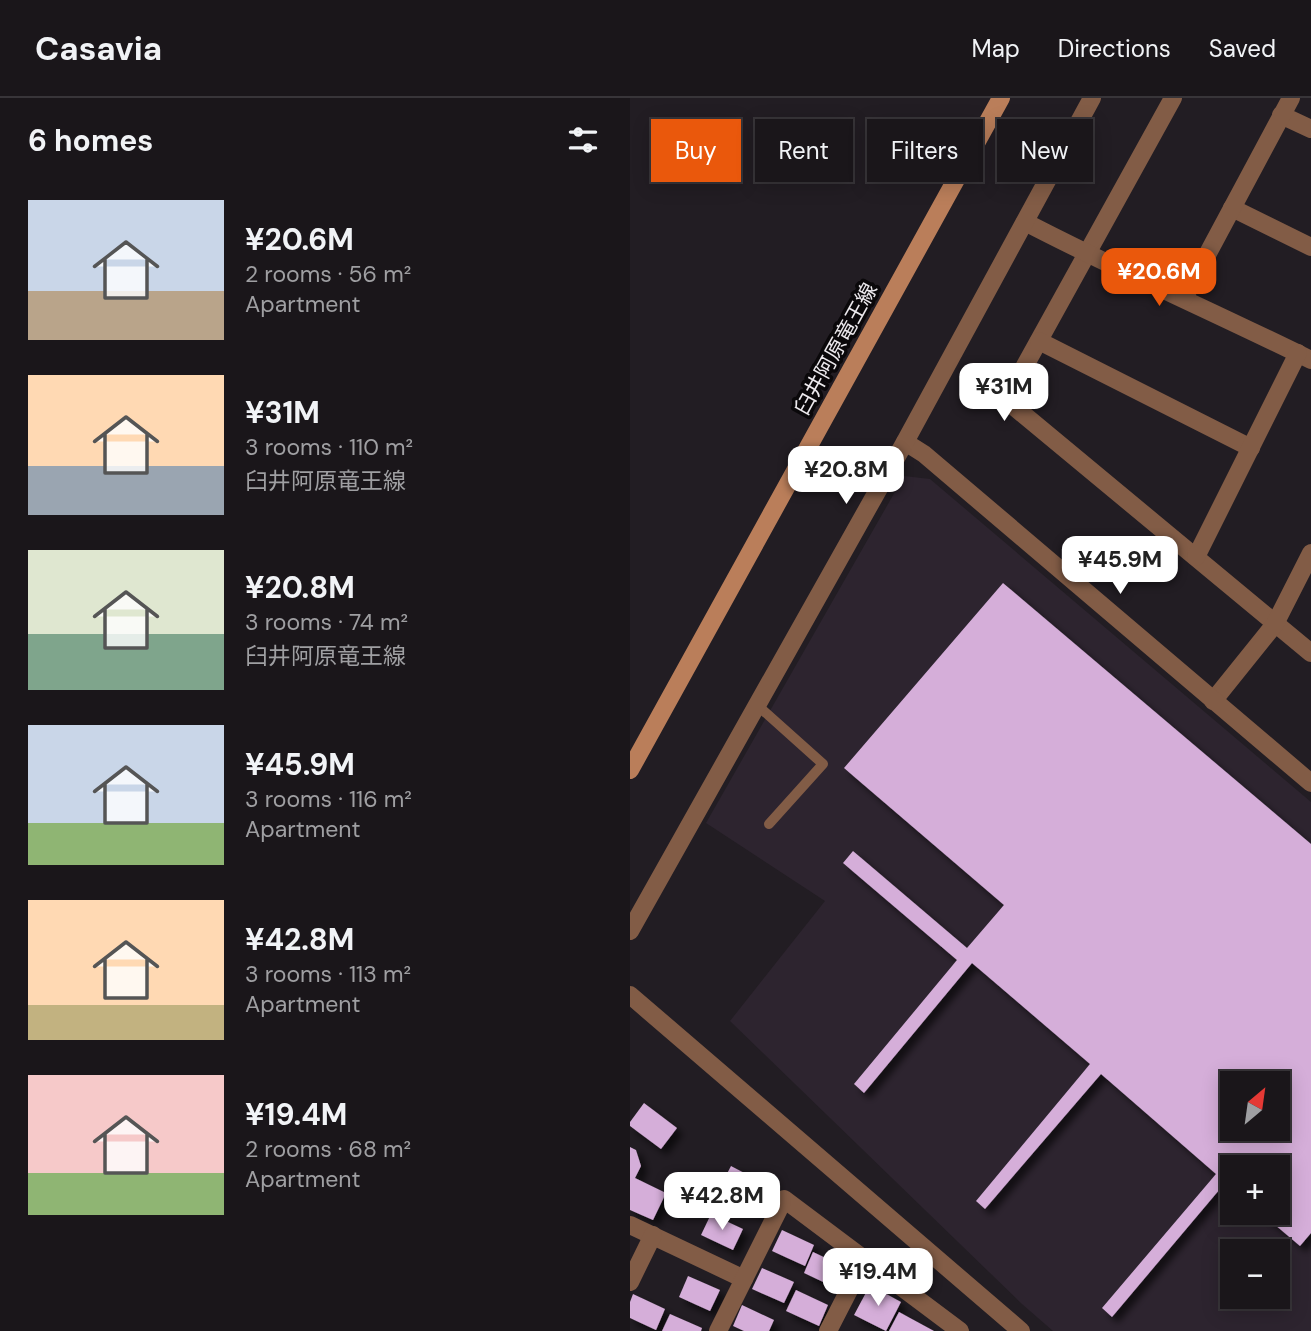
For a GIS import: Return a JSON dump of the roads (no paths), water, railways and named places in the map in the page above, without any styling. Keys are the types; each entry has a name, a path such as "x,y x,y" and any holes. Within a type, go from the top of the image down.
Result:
{"main road":[{"name":"臼井阿原竜王線","path":"630,770 1001,98"}],"street":[{"path":"630,931 905,442 1092,98"},
{"path":"1173,98 1006,400 1311,653"},
{"path":"1184,298 1291,98"},
{"path":"1282,115 1311,129"},
{"path":"1232,208 1311,247"},
{"path":"1025,222 1086,254 1305,356 1251,448 1196,557"},
{"path":"1039,341 1251,448"},
{"path":"905,442 925,454 1311,783"},
{"path":"1213,701 1275,624 1311,552"},
{"path":"630,995 1021,1331"},
{"path":"718,1331 784,1199 950,1328"},
{"path":"630,1225 744,1279"},
{"path":"630,1282 653,1235"},
{"path":"828,1331 864,1259"}],"lane":[{"path":"756,704 823,764 769,824"}]}
